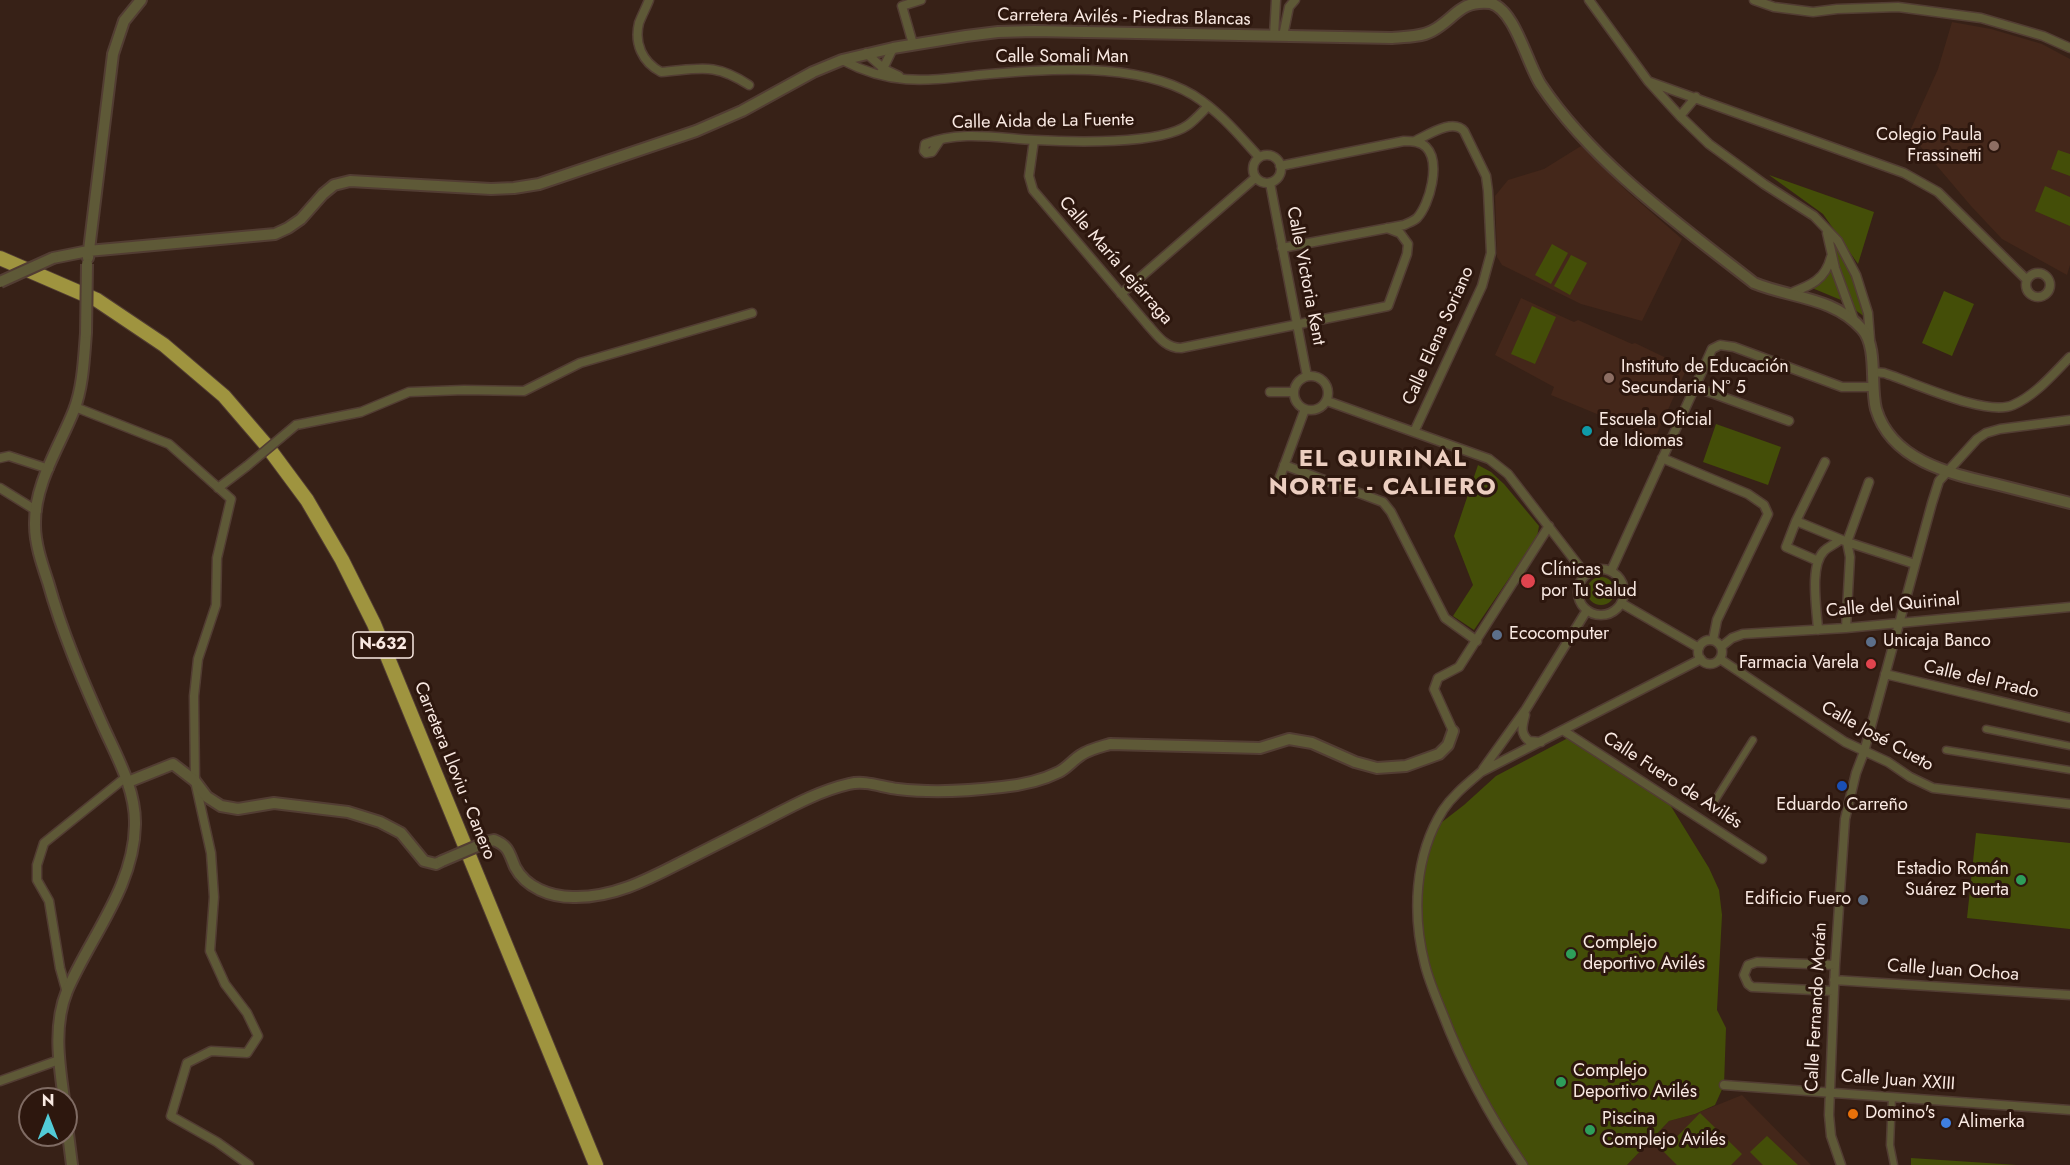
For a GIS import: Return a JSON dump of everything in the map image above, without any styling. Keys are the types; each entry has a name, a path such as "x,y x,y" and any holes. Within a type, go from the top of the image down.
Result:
{"highway":[{"name":"Carretera Lloviu - Canero","path":"0,258 97,300 164,345 224,396 267,446 307,500 342,560 374,624 596,1165"}],"street":[{"path":"62,1087 59,1060 60,1019 67,993 123,882 131,853 135,824 127,779 76,666 40,555 35,525 40,492 75,407 86,333 88,251 113,54 124,21 141,0"},
{"path":"649,0 639,24 638,41 640,52 653,68 661,72 711,68 733,75 749,85"},
{"path":"914,44 902,6 921,0"},
{"path":"1276,0 1278,36"},
{"path":"1278,36 1289,7 1295,0"},
{"path":"1589,0 1648,81 1680,116 1709,144 1764,184 1814,216 1838,241 1856,275 1868,313 1876,409 1887,432 1911,454 1946,472 2070,503"},
{"path":"1754,0 1774,7 1813,12 1898,7 1981,18 2043,36 2070,48"},
{"name":"Carretera Avilés - Piedras Blancas","path":"0,282 53,258 88,251 275,234 302,219 323,194 334,185 350,181 491,189 514,188 539,183 696,131 742,111 813,72 866,53 987,33 1016,31 1392,38 1417,36 1432,31 1460,7 1470,2 1480,1 1494,3 1508,16 1541,85 1614,169 1754,283 1813,299 1832,307 1854,321 1870,340"},
{"path":"878,73 893,48"},
{"path":"866,53 878,73"},
{"path":"866,53 878,73"},
{"name":"Calle Somali Man","path":"842,60 878,73 908,80 1040,71 1098,71 1136,74 1172,84 1208,106 1224,119 1259,157"},
{"path":"1648,81 1905,173 1938,192 2027,280"},
{"path":"1680,116 1696,98"},
{"name":"Calle Aida de La Fuente","path":"940,140 990,135 1034,140 1088,142 1166,135 1188,126 1208,106"},
{"name":"Calle Elena Soriano","path":"1414,432 1482,286 1491,253 1486,176 1464,131 1460,126 1455,125 1415,141"},
{"name":"Calle María Lejárraga","path":"1034,140 1029,176 1033,190 1165,344 1181,348 1297,324"},
{"path":"1281,166 1404,141 1415,141 1426,146 1432,157 1434,169 1424,207 1416,219 1404,225 1282,248"},
{"path":"1271,155 1281,166 1278,177 1270,183 1255,178 1252,168 1259,157 1271,155"},
{"path":"1121,294 1255,178"},
{"name":"Calle Victoria Kent","path":"1270,183 1307,376"},
{"path":"1297,324 1388,306 1407,254 1408,244 1400,233 1387,228"},
{"path":"1825,229 1842,289 1854,321"},
{"path":"1788,294 1817,281 1828,268 1832,254"},
{"path":"218,488 296,425 361,412 409,392 524,391 580,363 752,313"},
{"path":"1611,571 1712,349 1720,345 1734,347 1842,387 1873,387"},
{"path":"1872,372 1897,377 1970,404 2002,408 2012,406 2032,393 2070,357"},
{"path":"1307,376 1319,378 1325,382 1329,396 1327,402 1318,410 1305,410 1295,401 1294,392 1299,381 1307,376"},
{"path":"1695,387 1789,421"},
{"path":"1270,392 1294,392"},
{"path":"1327,402 1489,459 1508,474 1586,574"},
{"path":"75,407 169,444 231,499 217,558 216,605 198,659 194,696 195,781 211,853 214,897 210,951 225,984 247,1013 258,1036 247,1053 211,1051 187,1063 171,1116 217,1142 249,1165"},
{"path":"1277,485 1305,410"},
{"name":"Calle Fernando Morán","path":"1841,1165 1831,1136 1829,1092 1833,991 1845,819 1939,481 1986,433 2000,429 2070,420"},
{"path":"0,458 9,456 49,469"},
{"path":"1662,458 1748,494 1764,505 1768,514 1718,620 1713,640"},
{"path":"1818,561 1786,547 1825,462"},
{"path":"1284,465 1383,502 1392,512 1445,618 1477,641"},
{"path":"1818,630 1815,574 1818,561 1823,552 1843,541 1869,482"},
{"path":"0,488 37,511"},
{"path":"1796,521 1843,541 1915,564"},
{"path":"67,993 60,968 49,901 37,880 36,865 44,843 127,779 172,764 195,781 207,797 221,806 238,809 274,803 348,812 380,822 401,833 424,861 436,864 495,840 505,844 511,852 515,867 526,881 546,893 571,897 597,896 638,885 795,805 828,790 851,783 870,783 897,789 924,790 969,791 1004,787 1036,781 1062,771 1080,756 1110,744 1260,748 1289,739 1312,743 1355,762 1377,768 1406,766 1439,754 1448,745 1453,731 1434,689 1438,678 1459,667 1549,526"},
{"path":"1843,541 1850,557 1846,628"},
{"path":"1597,569 1611,571 1623,585 1621,603 1608,613 1599,614 1587,610 1579,597 1578,588 1586,574 1597,569"},
{"path":"1621,603 1699,648"},
{"name":"Calle del Quirinal","path":"1722,646 1732,638 1743,634 1846,628 2070,607"},
{"path":"1481,772 1526,709 1587,610"},
{"path":"1713,640 1722,646 1723,652 1716,663 1709,664 1701,659 1699,648 1704,641 1713,640"},
{"name":"Calle Fuero de Avilés","path":"1523,1165 1499,1131 1472,1082 1425,967 1417,909 1418,880 1433,829 1443,810 1460,789 1481,772 1701,659"},
{"name":"Calle José Cueto","path":"1720,659 1845,742 1888,762 1910,777 1933,788 2070,804"},
{"name":"Calle del Prado","path":"1885,674 2070,718"},
{"path":"1526,709 1521,728 1522,735 1529,741 1541,742"},
{"path":"1986,729 2070,746"},
{"name":"Calle Fuero de Avilés","path":"1564,731 1762,859"},
{"path":"1714,802 1753,740"},
{"path":"1946,750 2070,770"},
{"path":"1833,991 1752,987 1744,975 1748,965 1757,962 1835,965"},
{"name":"Calle Juan Ochoa","path":"1834,980 2070,995"},
{"path":"0,1081 59,1060"},
{"name":"Calle Juan XXIII","path":"1724,1085 2070,1110"},
{"path":"1892,1097 1890,1145 1894,1165"},
{"path":"70,1147 72,1165"}],"shaded area":[{"name":"Colegio Paula Frassinetti","path":"1952,22 1991,29 2042,44 2070,59 2070,265 2067,275 2002,239 1909,133 1938,69"},
{"path":"1581,146 1628,192 1682,239 1642,321 1581,304 1502,265 1497,257 1495,196 1508,180 1544,169"},
{"name":"Instituto de Educación Secundaria Nº 5","path":"1521,298 1574,322 1578,320 1632,344 1635,343 1687,368 1655,438 1551,395 1554,387 1495,355"},
{"path":"1742,1095 1811,1165 1627,1165 1669,1121 1695,1114"}],"green space":[{"path":"2058,150 2070,154 2070,176 2051,169"},
{"path":"1769,175 1874,212 1858,264 1823,214"},
{"path":"2045,186 2070,197 2070,226 2035,211"},
{"path":"1832,239 1853,278 1865,317 1851,307 1842,283"},
{"path":"1552,244 1568,253 1551,284 1535,275"},
{"path":"1571,255 1587,263 1570,295 1554,286"},
{"path":"1831,267 1841,300 1812,288"},
{"path":"1944,291 1974,304 1952,356 1922,343"},
{"path":"1532,306 1556,317 1535,364 1511,354"},
{"path":"1716,424 1781,447 1768,485 1703,462"},
{"path":"1478,465 1491,472 1504,484 1539,526 1537,537 1474,630 1453,616 1473,585 1454,536"},
{"path":"1601,577 1611,581 1615,591 1611,601 1601,605 1591,601 1587,591 1591,581"},
{"name":"Complejo deportivo Avilés","path":"1568,738 1647,790 1664,795 1709,868 1719,890 1722,915 1717,1010 1726,1028 1724,1085 1715,1105 1695,1114 1669,1121 1627,1165 1523,1165 1472,1082 1425,967 1418,880 1433,829 1496,776"},
{"name":"Estadio Román Suárez Puerta","path":"1976,833 2070,843 2070,929 1967,918"},
{"path":"1700,1113 1742,1154 1731,1165 1677,1165 1663,1151"},
{"path":"1767,1136 1798,1165 1763,1165 1750,1152"},
{"path":"1911,1158 2017,1165 1911,1165"}],"place":[{"name":"Colegio Paula Frassinetti","path":"1994,146"},
{"name":"Instituto de Educación Secundaria Nº 5","path":"1609,378"},
{"name":"Escuela Oficial de Idiomas","path":"1587,431"},
{"name":"Clínicas por Tu Salud","path":"1528,581"},
{"name":"Ecocomputer","path":"1497,635"},
{"name":"Unicaja Banco","path":"1871,642"},
{"name":"Farmacia Varela","path":"1871,664"},
{"name":"Eduardo Carreño","path":"1842,786"},
{"name":"Estadio Román Suárez Puerta","path":"2021,880"},
{"name":"Edificio Fuero","path":"1863,900"},
{"name":"Complejo deportivo Avilés","path":"1571,954"},
{"name":"Complejo Deportivo Avilés","path":"1561,1082"},
{"name":"Domino's","path":"1853,1114"},
{"name":"Alimerka","path":"1946,1123"},
{"name":"Piscina Complejo Avilés","path":"1590,1130"}],"district":[{"name":"EL QUIRINAL NORTE - CALIERO","path":"1383,474"}]}
